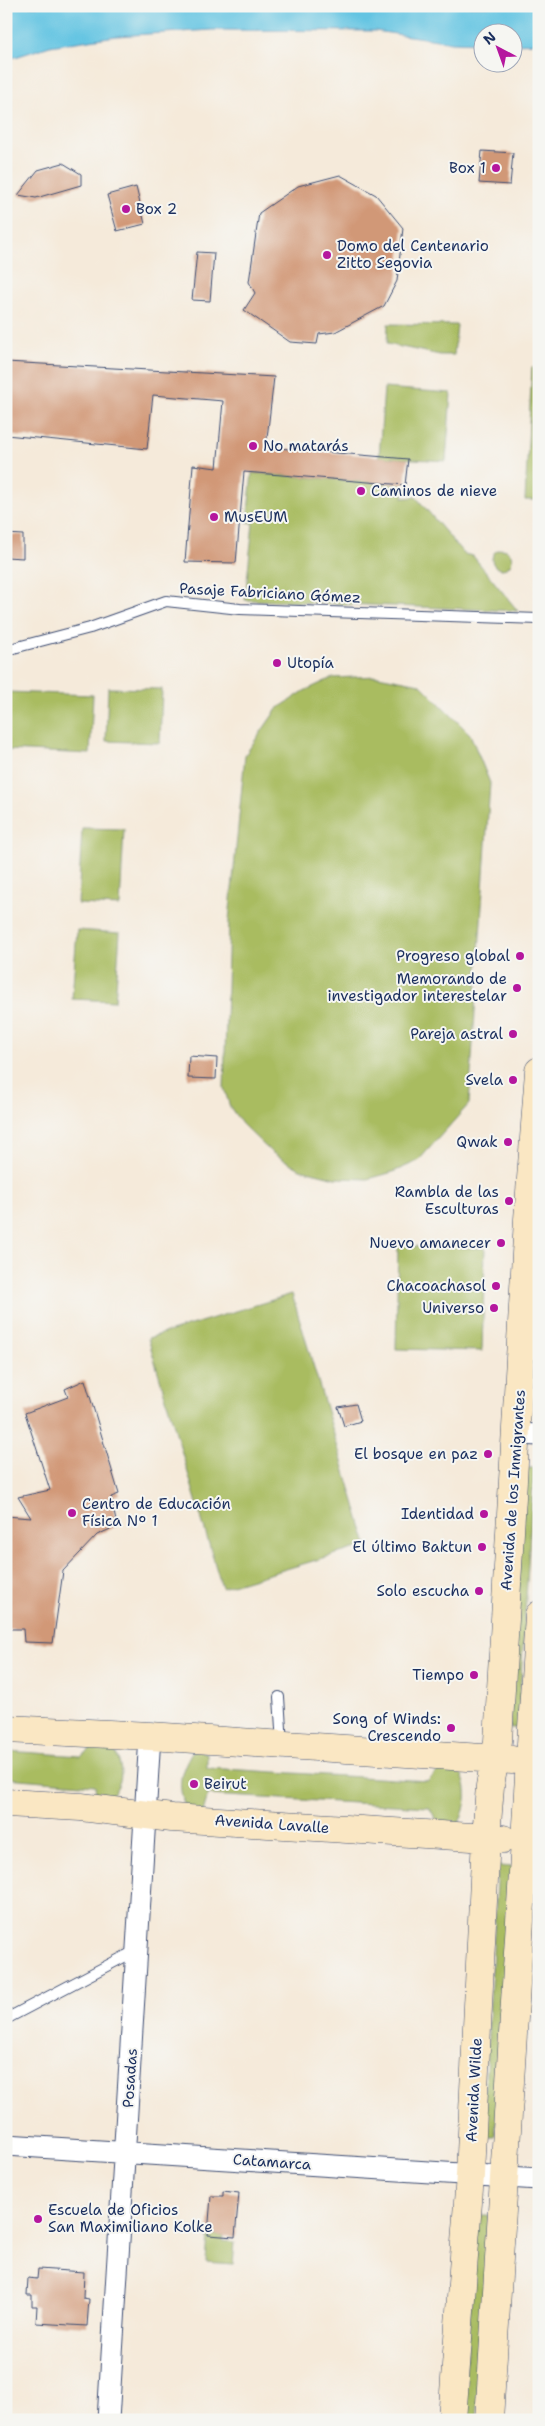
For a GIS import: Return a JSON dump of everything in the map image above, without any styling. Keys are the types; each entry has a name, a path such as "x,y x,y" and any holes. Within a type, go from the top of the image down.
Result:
{"main road":[{"name":"Avenida de los Inmigrantes","path":"494,1760 498,1741 527,1434 528,1219 539,1071"},
{"path":"489,2420 532,1842 539,1615"},
{"path":"6,1729 150,1736 494,1760 534,1760"},
{"name":"Avenida Wilde","path":"452,2420 470,2175 486,1837 494,1760"},
{"name":"Avenida Lavalle","path":"6,1803 81,1807 146,1816 486,1837 532,1842"}],"street":[{"name":"Posadas","path":"108,2420 150,1736"},
{"name":"Catamarca","path":"6,2145 539,2179"}],"lane":[{"name":"Pasaje Fabriciano Gómez","path":"6,650 90,628 166,601 240,609 539,619"},
{"path":"279,1697 282,1745"},
{"path":"6,2019 138,1949"}],"green space":[{"path":"388,324 457,325 454,355 440,355 387,344"},
{"path":"532,367 539,368 539,500 525,500"},
{"path":"384,388 451,393 446,461 379,457"},
{"path":"252,473 405,485 403,498 416,497 464,554 473,556 518,611 245,600 253,523 247,522"},
{"path":"498,549 506,549 512,555 512,563 506,569 498,569 492,563 492,555"},
{"path":"378,676 420,684 470,734 490,783 469,1104 418,1161 393,1172 368,1179 335,1178 300,1169 271,1152 242,1124 230,1107 224,1088 229,920 245,755 277,709 304,691 332,678"},
{"path":"108,688 162,689 160,743 106,741"},
{"path":"6,692 93,695 90,754 6,750"},
{"path":"82,828 124,829 120,906 78,904"},
{"path":"77,930 120,933 115,1001 72,999"},
{"path":"539,1244 537,1401 529,1400"},
{"path":"398,1246 485,1248 482,1351 396,1349"},
{"path":"292,1294 367,1545 222,1588 148,1338"},
{"path":"525,1468 534,1468 518,1728 510,1728"},
{"path":"97,1744 113,1745 120,1766 121,1778 110,1797 96,1797 95,1785 6,1778 6,1751 81,1756"},
{"path":"193,1750 207,1753 207,1768 428,1781 442,1767 460,1770 465,1784 466,1803 459,1823 438,1823 429,1807 208,1795 203,1812 186,1810 181,1793 181,1779"},
{"path":"498,1866 515,1867 495,2137 482,2137"},
{"path":"481,2215 489,2215 477,2420 462,2420 477,2219"},
{"path":"208,2235 224,2236 223,2241 235,2242 233,2264 206,2262"}],"water":[{"path":"6,6 539,6 539,43 522,44 522,22 472,22 472,43 451,42 375,31 212,30 116,36 50,46 6,60"}],"building":[{"name":"Box 1","path":"482,151 513,153 510,185 479,183"},
{"path":"63,163 81,174 81,185 36,198 18,195 38,170"},
{"name":"Domo del Centenario Zitto Segovia","path":"340,175 376,195 403,228 397,281 384,306 335,332 319,334 317,344 290,342 244,310 255,293 249,282 259,213 298,186"},
{"name":"Box 2","path":"136,187 145,224 117,231 107,195"},
{"path":"197,252 214,253 210,301 192,300"},
{"path":"6,362 274,377 266,447 408,459 405,485 244,472 236,563 185,562 193,465 217,468 223,401 153,395 147,449 6,435"},
{"path":"6,534 23,535 23,558 6,557"},
{"path":"189,1056 217,1058 216,1079 188,1078"},
{"name":"Centro de Educación Física Nº 1","path":"85,1380 119,1494 111,1497 117,1526 97,1535 63,1571 53,1643 24,1642 23,1629 6,1629 6,1516 31,1518 18,1497 50,1490 25,1413 68,1397 65,1389"},
{"path":"356,1404 361,1421 344,1426 338,1407"},
{"path":"223,2191 239,2193 235,2237 208,2235 211,2196 223,2196"},
{"path":"38,2269 84,2272 83,2298 89,2299 87,2326 36,2323 37,2306 32,2306 32,2295 27,2295 28,2278 37,2279"}],"place":[{"name":"Box 1","path":"496,168"},
{"name":"Box 2","path":"126,209"},
{"name":"Domo del Centenario Zitto Segovia","path":"327,255"},
{"name":"No matarás","path":"253,446"},
{"name":"Caminos de nieve","path":"361,491"},
{"name":"MusEUM","path":"214,517"},
{"name":"Utopía","path":"277,663"},
{"name":"Progreso global","path":"520,956"},
{"name":"Memorando de investigador interestelar","path":"517,988"},
{"name":"Pareja astral","path":"513,1034"},
{"name":"Svela","path":"513,1080"},
{"name":"Qwak","path":"508,1142"},
{"name":"Rambla de las Esculturas","path":"509,1201"},
{"name":"Nuevo amanecer","path":"501,1243"},
{"name":"Chacoachasol","path":"496,1286"},
{"name":"Universo","path":"494,1308"},
{"name":"El bosque en paz","path":"488,1454"},
{"name":"Centro de Educación Física Nº 1","path":"72,1513"},
{"name":"Identidad","path":"484,1514"},
{"name":"El último Baktun","path":"482,1547"},
{"name":"Solo escucha","path":"479,1591"},
{"name":"Tiempo","path":"474,1675"},
{"name":"Song of Winds: Crescendo","path":"451,1728"},
{"name":"Beirut","path":"194,1784"},
{"name":"Escuela de Oficios San Maximiliano Kolke","path":"38,2219"}]}
